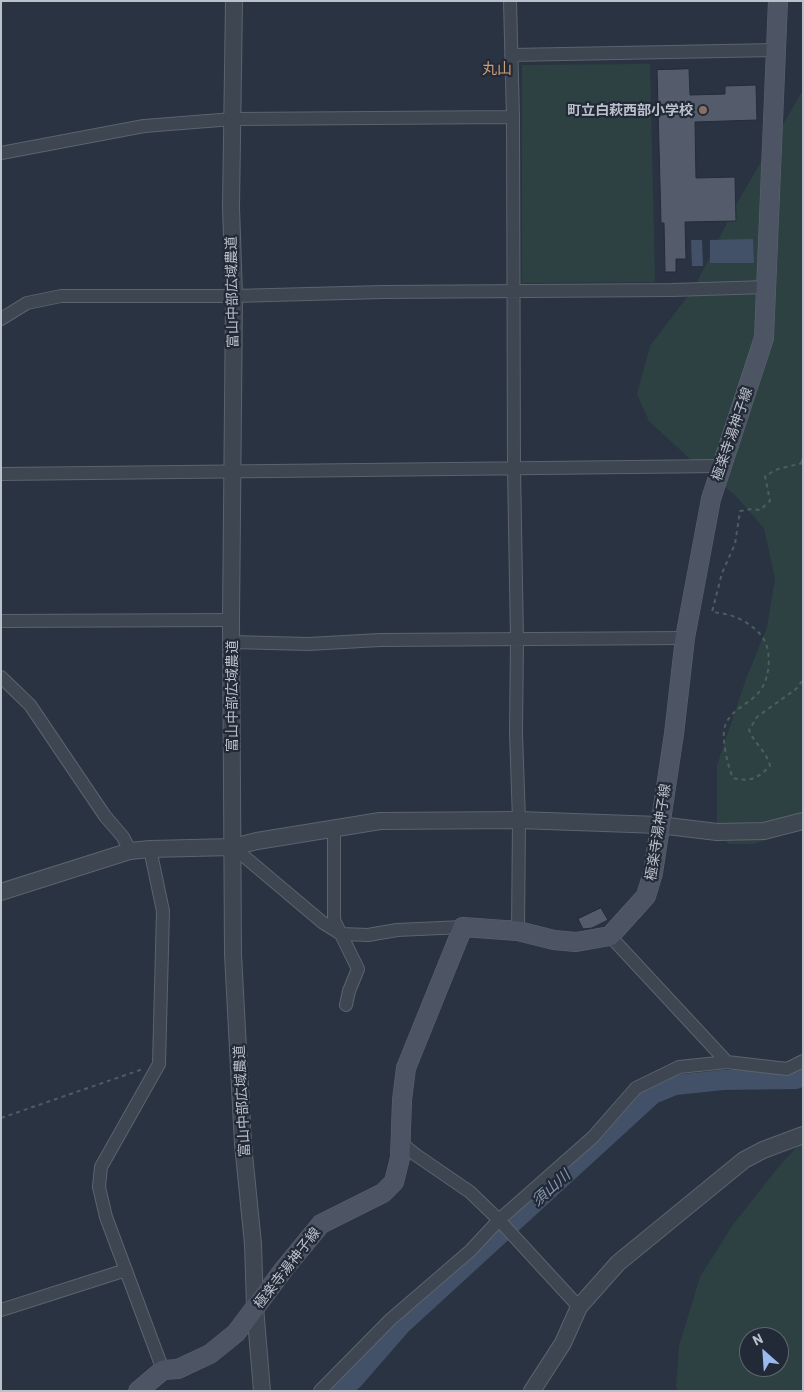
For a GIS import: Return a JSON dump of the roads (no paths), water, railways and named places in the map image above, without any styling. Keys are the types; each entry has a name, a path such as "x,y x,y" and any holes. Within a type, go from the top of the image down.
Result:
{"main road":[{"name":"極楽寺湯神子線","path":"610,936 646,896 653,873 674,734 685,638 711,499 764,338 778,1"},
{"name":"極楽寺湯神子線","path":"138,1391 163,1370 178,1369 210,1354 236,1333 321,1224 383,1193 394,1182 400,1158 402,1100 406,1068 463,927"},
{"path":"463,927 518,931 554,940 576,942 610,936"}],"street":[{"name":"富山中部広域農道","path":"234,1 231,207 234,296 231,620 233,954 244,1144 253,1244 255,1307 262,1391"},
{"path":"510,1 513,117 516,733 519,820 518,931"},
{"path":"511,55 776,50"},
{"path":"1,153 144,126 233,119 513,117"},
{"path":"1,319 27,303 61,296 234,296 767,287"},
{"path":"1,474 721,466"},
{"path":"1,621 231,620"},
{"path":"232,642 308,644 380,640 685,638"},
{"path":"1,677 30,705 105,816 123,836 130,852"},
{"path":"1,892 130,852 150,849 233,847 257,841 334,830 380,821 519,820 659,825 717,832 764,831 803,820"},
{"path":"334,830 334,920 358,969 349,991 346,1005"},
{"path":"233,847 322,922 341,934 368,935 397,930 463,927"},
{"path":"150,849 163,911 159,1064 101,1168 99,1187 106,1217 163,1370"},
{"path":"610,936 727,1062"},
{"path":"320,1391 391,1319 470,1251 499,1220 593,1137 636,1088 679,1067 727,1062 787,1069 803,1061"},
{"path":"532,1391 563,1343 579,1307 618,1263 744,1160 763,1150 803,1135"},
{"path":"401,1143 470,1192 499,1220 579,1307"},
{"path":"1,1310 126,1270"}],"water":[{"path":"753,239 754,263 710,263 710,240"},
{"path":"691,240 702,240 703,266 692,266"}],"waterway":[{"name":"須山川","path":"341,1391 354,1379 401,1325 653,1094 675,1085 723,1080 796,1079 803,1074"}],"place":[{"name":"町立白萩西部小学校","path":"703,110"}],"district":[{"name":"丸山","path":"497,69"}]}
